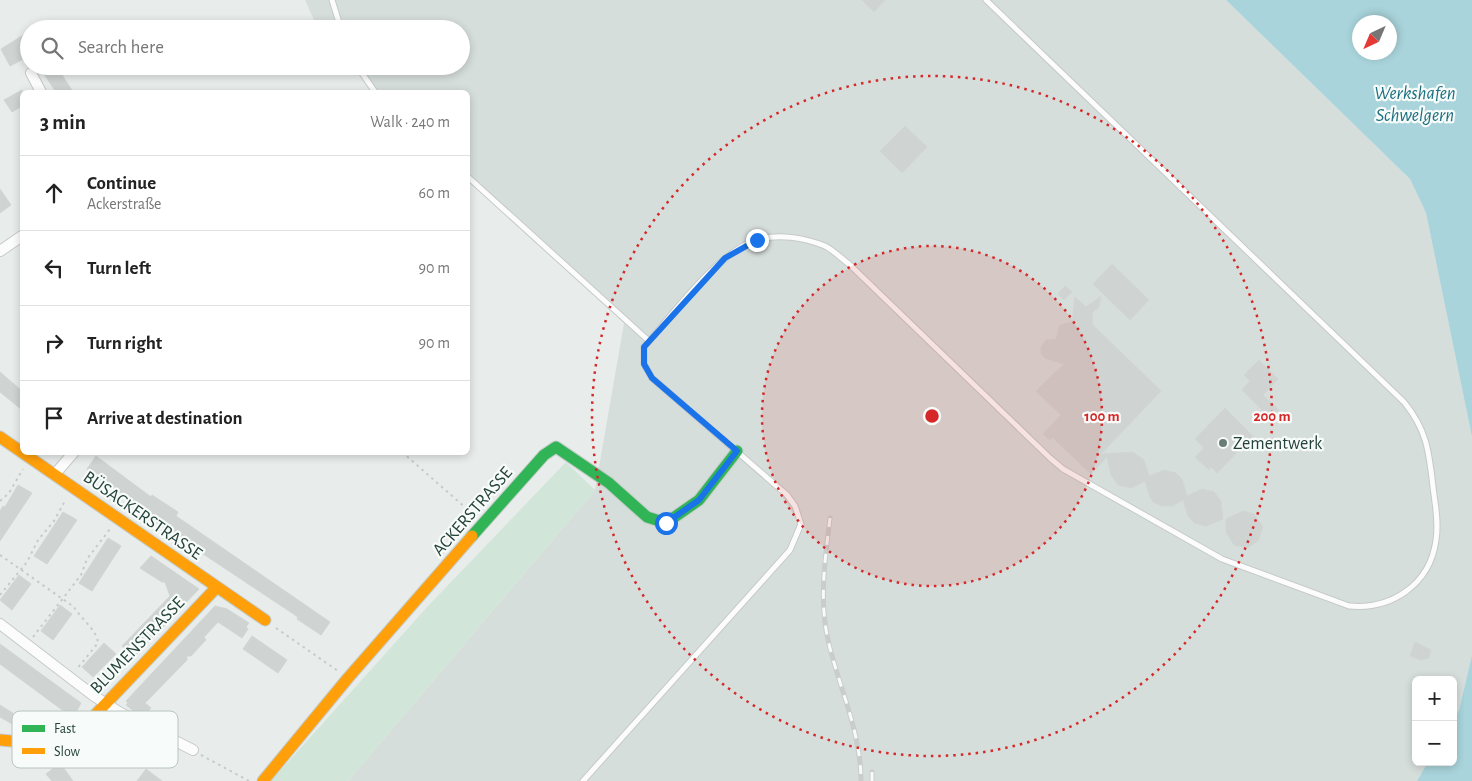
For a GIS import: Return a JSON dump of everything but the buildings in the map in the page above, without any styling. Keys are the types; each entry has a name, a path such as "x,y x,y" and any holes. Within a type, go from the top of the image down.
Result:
{"street":[{"path":"32,75 40,90"},
{"path":"2,246 20,237"},
{"name":"BÜSACKERSTRASSE","path":"0,438 20,451"},
{"name":"ACKERSTRASSE","path":"263,781 348,678 544,455 556,447 609,484 647,517 666,523 699,500 737,451"},
{"name":"BÜSACKERSTRASSE","path":"26,455 265,620"},
{"path":"54,474 71,455"},
{"name":"BLUMENSTRASSE","path":"98,711 216,588"},
{"path":"0,624 105,704 118,711"},
{"path":"178,742 193,750"}],"lane":[{"path":"332,0 338,20"},
{"path":"583,781 790,550 802,524 795,506 786,495 652,378 644,364 644,347 649,341 725,258 757,240 793,237 826,246 849,264 1063,469 1214,554 1349,606 1365,607 1381,605 1401,595 1417,582 1432,558 1436,540 1437,520 1428,451 1418,418 1404,402 986,0"},
{"path":"363,75 374,90"},
{"path":"470,179 649,341"}],"path":[{"path":"405,455 474,516"},
{"path":"0,501 9,493 30,458"},
{"path":"0,595 20,569 28,562 38,540 54,521 73,487"},
{"path":"27,644 63,599 117,518"},
{"path":"0,555 74,607 80,618 98,636 98,643 70,677"},
{"path":"265,620 348,678"},
{"path":"193,750 249,781"}],"shaded area":[{"path":"305,0 1226,0 1410,179 1426,213 1472,437 1472,655 1457,713 1457,676 1412,676 1412,766 1426,766 1417,781 348,781 595,490 624,323 470,178 470,90 376,90 360,75 470,75 470,20 314,20"}],"green space":[{"path":"566,462 595,490 348,781 271,781 428,606"}],"water":[{"name":"Werkshafen Schwelgern","path":"1226,0 1472,0 1472,437 1426,213 1410,179"},
{"path":"1472,655 1472,781 1417,781 1426,766 1457,766 1457,713"}],"railway":[{"path":"830,518 823,594 825,625 853,727 860,763 861,781"},
{"path":"872,772 872,781"}],"traffic: fast":[{"path":"472,536 544,455 556,447 609,483 647,517 666,523 699,500 737,451"}],"traffic: slow":[{"path":"0,437 20,451"},
{"path":"26,455 265,620"},
{"path":"263,781 348,678 472,536"},
{"path":"99,711 216,588"},
{"path":"0,740 12,741"}],"place":[{"name":"Zementwerk","path":"1223,443"}],"route":[{"path":"666,523 699,500 737,451 652,378 644,364 644,347 725,258 757,240"}]}
